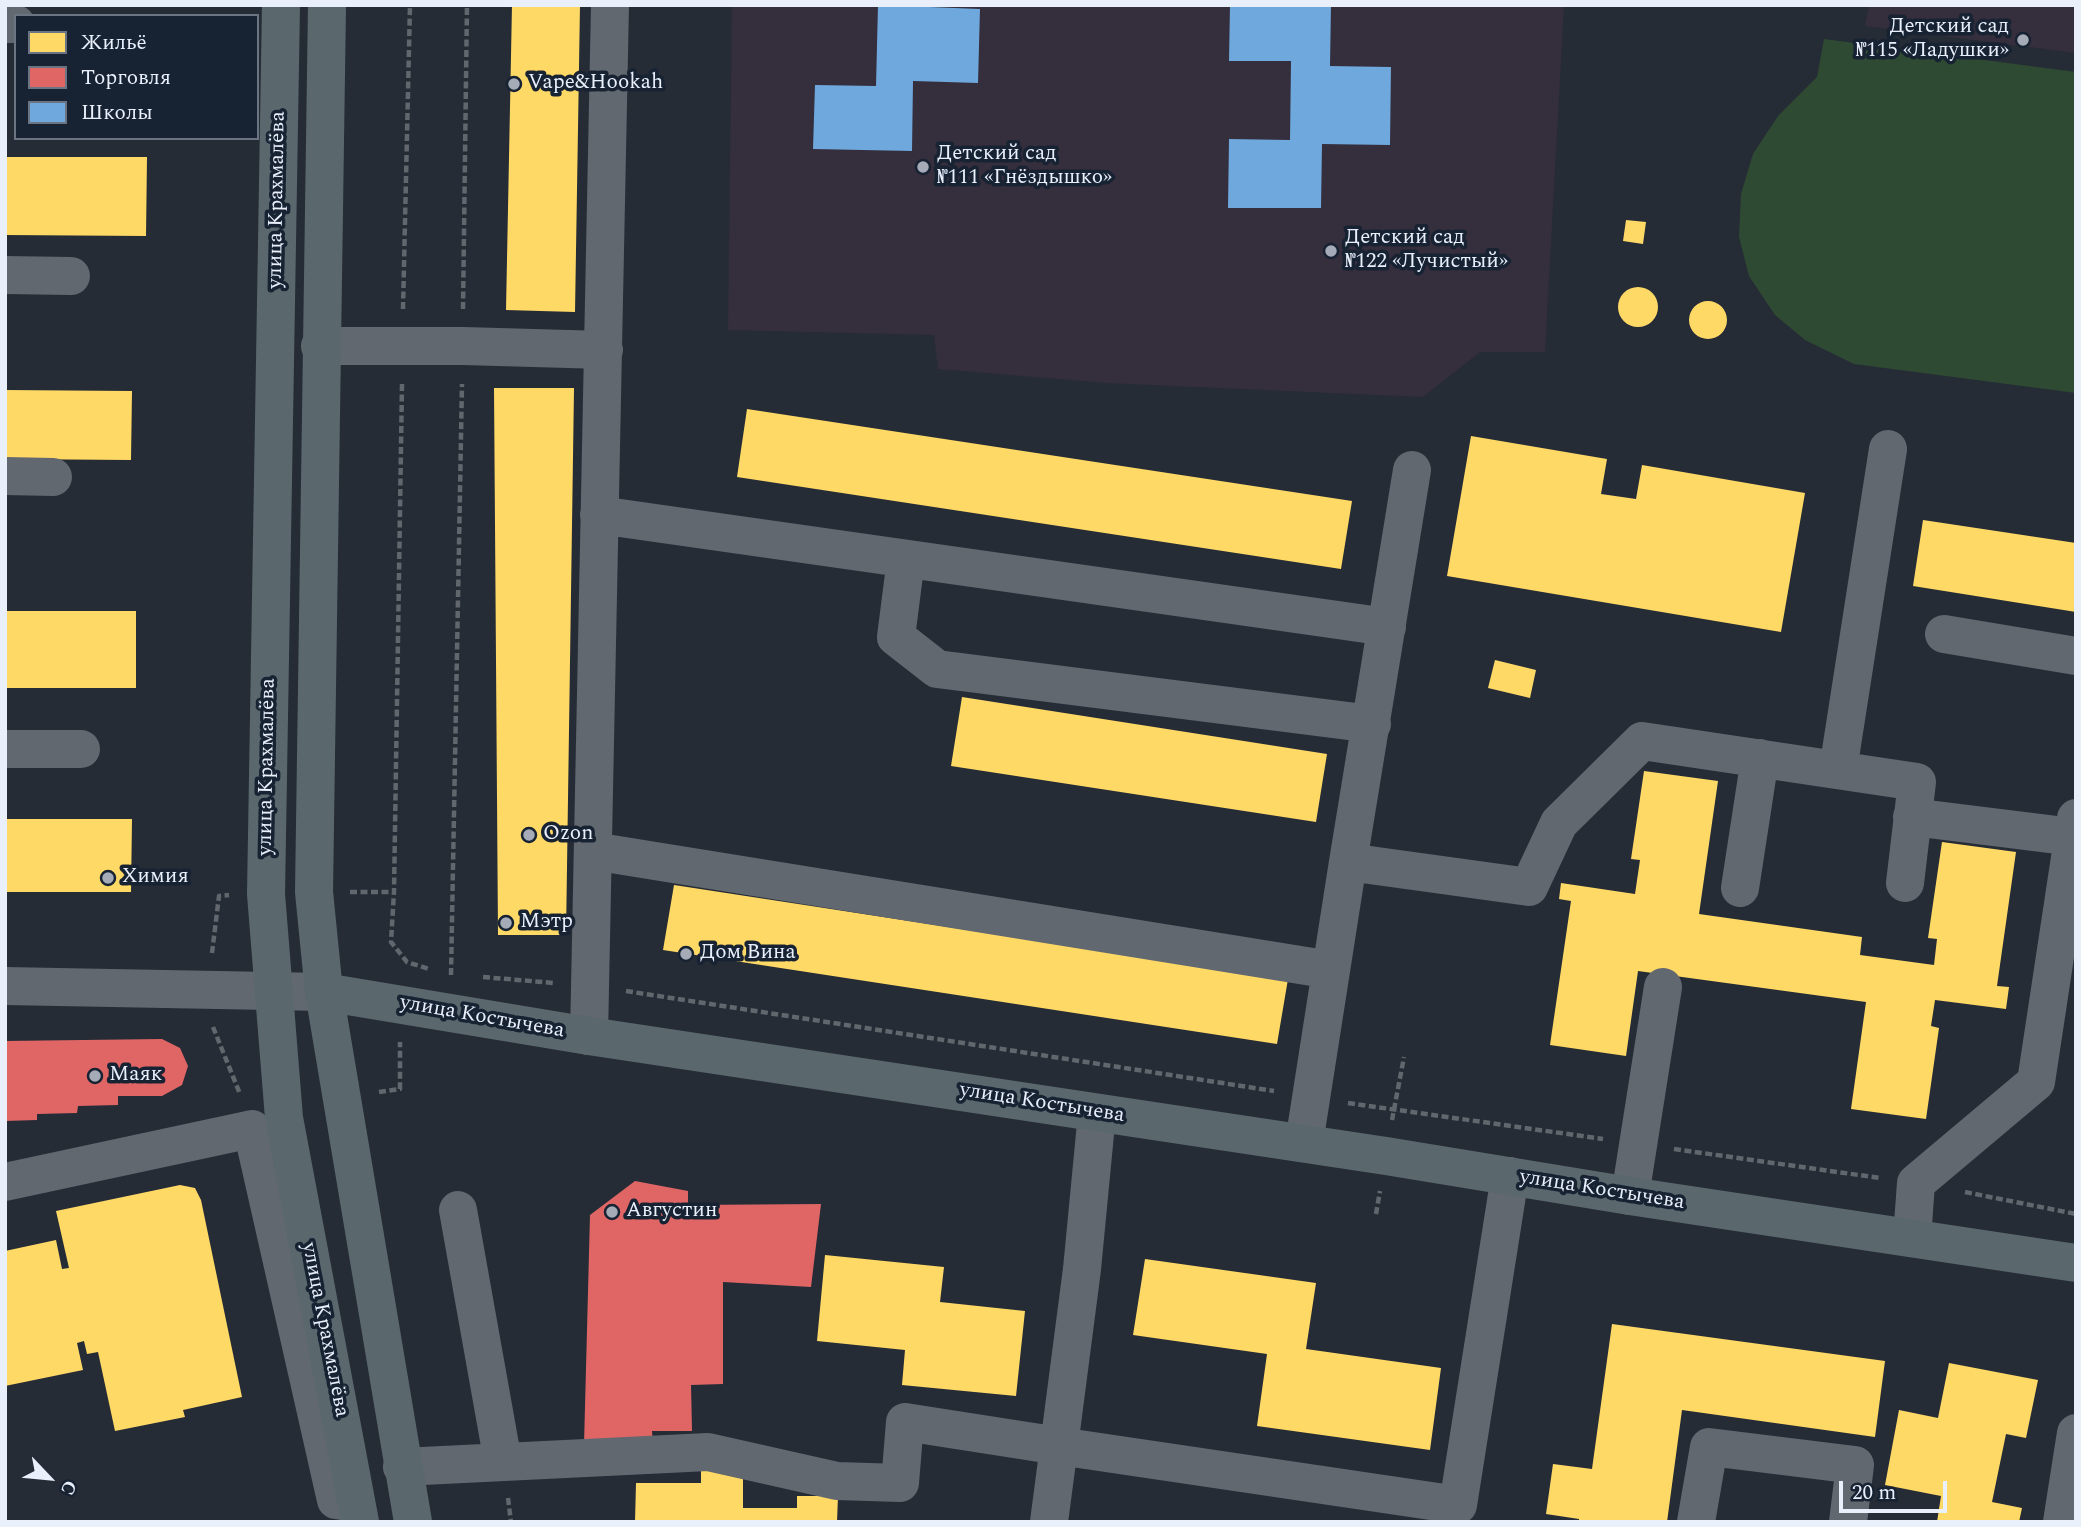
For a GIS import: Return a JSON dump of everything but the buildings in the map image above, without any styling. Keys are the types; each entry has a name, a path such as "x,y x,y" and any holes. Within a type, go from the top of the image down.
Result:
{"main road":[{"name":"улица Крахмалёва","path":"281,5 266,894 284,1118 358,1513"},
{"path":"327,5 314,892 324,992 412,1522"},
{"name":"улица Костычева","path":"324,992 589,1036 1304,1143 1630,1196 2076,1263"}],"street":[{"path":"589,1036 610,5"},
{"path":"5,275 72,276"},
{"path":"320,346 604,350"},
{"path":"1838,770 1888,449"},
{"path":"1304,1143 1412,470"},
{"path":"5,476 52,477"},
{"path":"599,515 1387,627"},
{"path":"906,559 896,637 937,668 1372,724"},
{"path":"1944,634 2076,656"},
{"path":"1348,862 1529,887 1559,823 1642,741 1917,782 1905,883"},
{"path":"5,748 81,749"},
{"path":"1740,888 1760,758"},
{"path":"1912,817 2074,828 2036,1082 1916,1183 1912,1238"},
{"path":"593,851 1331,971"},
{"name":"улица Костычева","path":"5,986 324,992"},
{"path":"1630,1196 1663,987"},
{"path":"1049,1522 1082,1269 1097,1113"},
{"path":"5,1182 252,1129 336,1500 358,1513"},
{"path":"402,1468 708,1451 837,1481 900,1483 905,1422 1457,1513 1510,1176"},
{"path":"458,1210 503,1462"},
{"path":"2062,1522 2076,1433"},
{"path":"1696,1522 1709,1447 1856,1465 1848,1522"}],"path":[{"path":"451,975 467,5"}],"shaded area":[{"path":"732,5 1564,5 1545,352 1480,352 1423,397 1107,383 938,369 934,335 728,330"},
{"name":"Детский сад №115 «Ладушки»","path":"1869,5 2076,5 2076,53 1865,26"}],"green space":[{"path":"1824,39 2076,72 2076,393 1854,364 1805,340 1775,315 1749,276 1739,237 1741,194 1753,154 1778,116 1817,77"}],"place":[{"name":"Детский сад №115 «Ладушки»","path":"2023,40"},
{"name":"Vape&Hookah","path":"514,84"},
{"name":"Детский сад №111 «Гнёздышко»","path":"923,167"},
{"name":"Детский сад №122 «Лучистый»","path":"1331,251"},
{"name":"Ozon","path":"529,835"},
{"name":"Химия","path":"108,878"},
{"name":"Мэтр","path":"506,923"},
{"name":"Дом Вина","path":"686,954"},
{"name":"Маяк","path":"95,1076"},
{"name":"Августин","path":"612,1212"}]}
